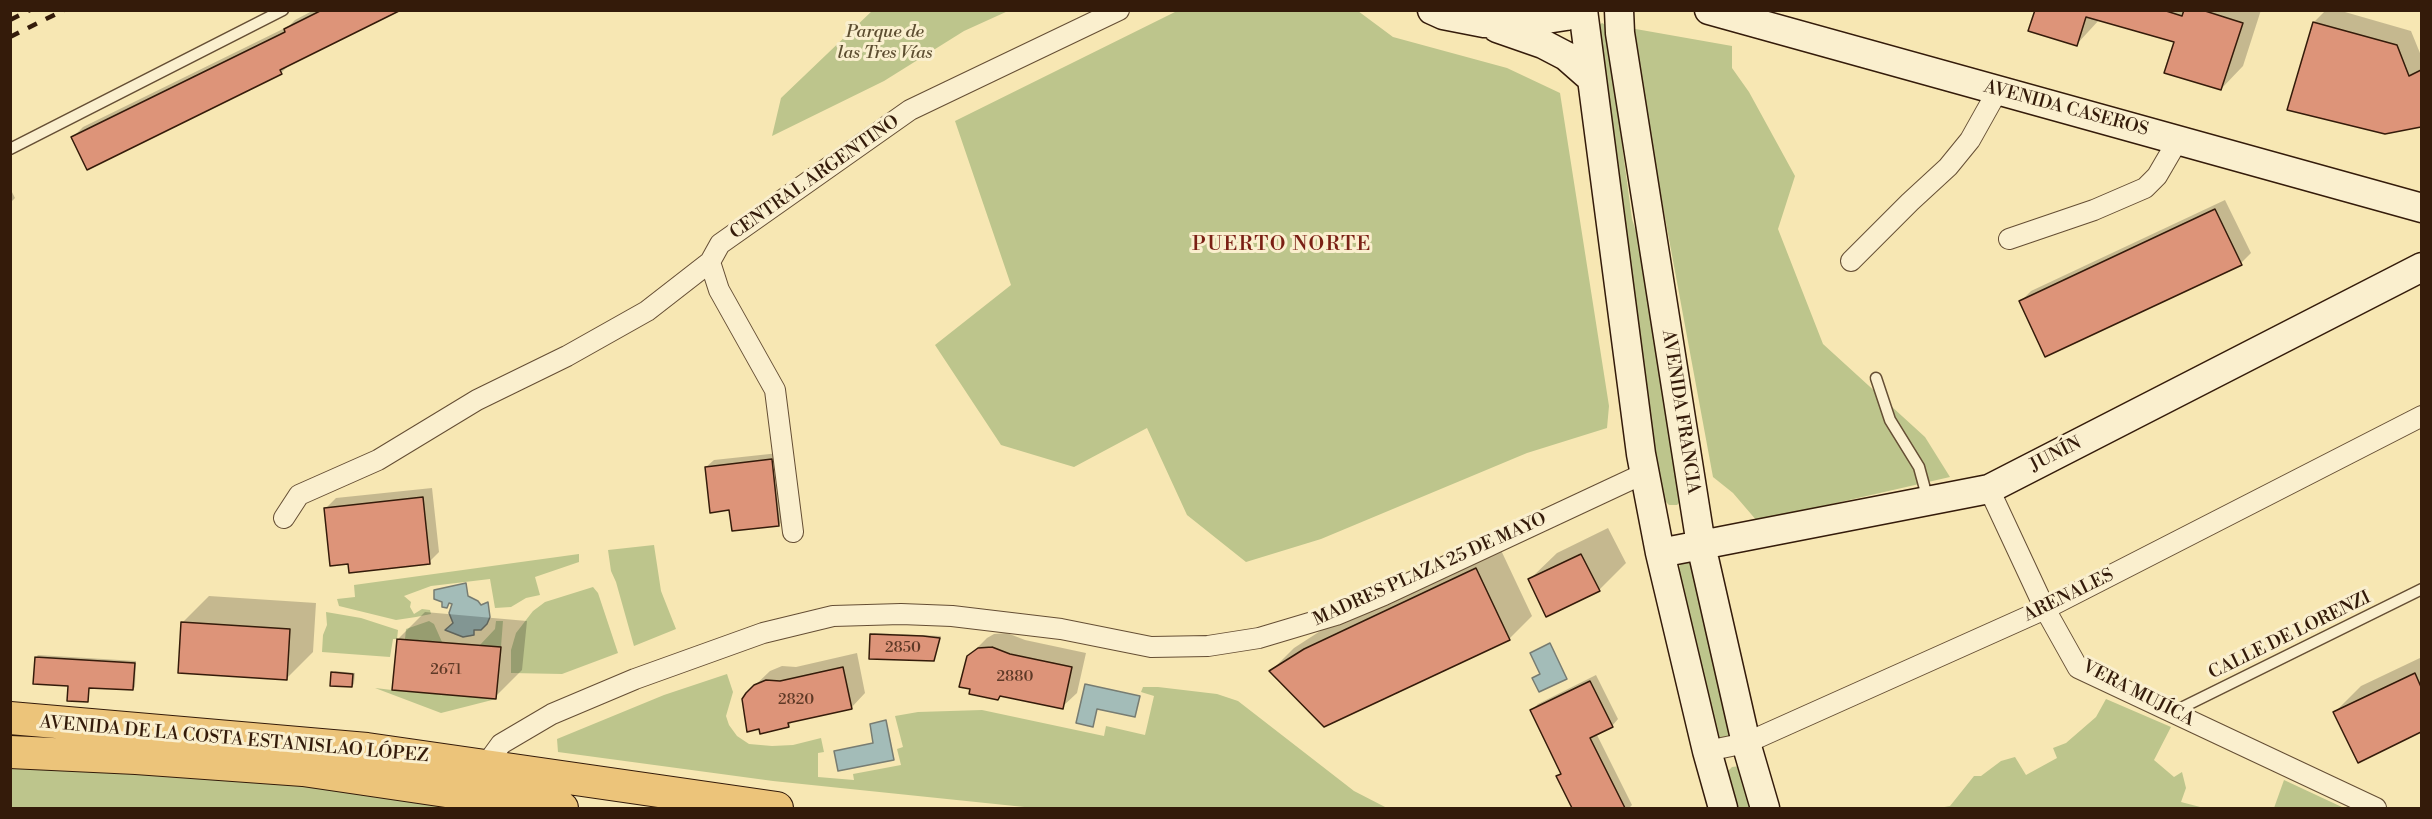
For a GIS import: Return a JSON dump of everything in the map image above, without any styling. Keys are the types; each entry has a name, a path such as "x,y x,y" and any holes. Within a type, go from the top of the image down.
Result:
{"main road":[{"path":"1432,10 1443,15 1484,23 1543,44 1566,56 1591,78"},
{"path":"1484,23 1514,24 1566,16 1583,10 1647,485 1660,553 1707,751 1723,808"},
{"name":"AVENIDA FRANCIA","path":"1619,10 1620,33 1701,545 1746,743 1765,808"},
{"name":"AVENIDA CASEROS","path":"1712,11 2421,208"},
{"name":"JUNÍN","path":"1660,553 1989,489 2421,267"},
{"path":"1647,485 1658,514 1668,519 1675,519 1686,511 1692,488"},
{"name":"AVENIDA DE LA COSTA ESTANISLAO LÓPEZ","path":"10,718 355,747 777,808"},
{"name":"AVENIDA DE LA COSTA ESTANISLAO LÓPEZ","path":"10,752 303,770 562,808"}],"street":[{"name":"CENTRAL ARGENTINO","path":"284,518 299,495 378,460 477,400 567,356 647,311 710,262 720,244 910,110 1119,10"},
{"path":"1851,261 1948,167 1970,140 1998,90"},
{"path":"2009,239 2094,210 2145,188 2157,176 2178,140"},
{"path":"710,262 719,290 775,390 792,532"},
{"name":"ARENALES","path":"1707,751 1746,743 2045,609 2421,416"},
{"name":"MADRES PLAZA 25 DE MAYO","path":"475,795 485,766 501,744 552,714 635,679 763,633 833,616 901,614 952,616 1061,629 1151,647 1208,646 1259,638 1336,615 1647,485"},
{"name":"VERA MUJÍCA","path":"1989,489 2045,609 2078,668 2376,808"}],"lane":[{"path":"10,149 283,10"},
{"path":"1876,378 1890,420 1918,467 1928,500"},
{"name":"CALLE DE LORENZI","path":"2172,712 2421,589"}],"green space":[{"name":"Parque de las Tres Vías","path":"873,10 1008,11 964,31 884,81 772,136 781,98"},
{"path":"1177,11 1358,11 1393,37 1507,68 1560,93 1609,406 1607,428 1527,453 1321,539 1246,562 1187,515 1147,428 1074,467 1001,445 935,345 1011,285 955,121"},
{"path":"1602,23 1606,25 1632,219 1646,255 1683,499 1677,505 1669,505 1663,499 1657,464 1598,26"},
{"path":"1630,28 1732,46 1732,68 1749,92 1795,176 1778,229 1823,344 1925,437 1950,477 1757,521 1733,493 1713,477"},
{"path":"654,545 661,591 676,629 634,646 611,571 608,550"},
{"path":"579,554 579,562 535,577 540,595 526,598 511,607 495,608 490,579 431,586 404,596 411,602 410,607 414,614 422,609 430,610 431,614 396,620 339,606 337,599 355,597 354,585"},
{"path":"1688,560 1695,561 1734,733 1728,737 1719,738 1716,733 1678,575 1680,564"},
{"path":"593,587 598,593 618,653 562,674 511,673 511,650 516,633 533,611 545,602"},
{"path":"326,612 361,618 398,630 397,639 393,639 390,657 322,652 323,635 327,625"},
{"path":"429,621 434,624 442,642 405,639 406,629"},
{"path":"496,621 503,621 501,647 479,646 495,629"},
{"path":"727,674 733,692 726,716 737,736 749,744 772,746 793,745 821,738 824,752 818,753 818,777 854,780 853,774 901,765 897,749 903,747 895,716 918,712 982,710 1104,736 1106,726 1145,735 1154,696 1141,692 1143,687 1158,687 1217,694 1238,701 1354,791 1387,808 1034,808 773,781 558,752 557,739 664,695"},
{"path":"375,688 392,690 496,699 441,713"},
{"path":"2106,699 2171,727 2154,760 2174,777 2182,772 2186,788 2181,802 2204,808 1939,808 1950,806 1974,776 1981,776 2001,761 2015,757 2026,775 2057,758 2053,748 2066,743 2096,717"},
{"path":"11,752 136,758 479,808 11,808"},
{"path":"1740,766 1757,808 1735,808 1727,772 1732,767"},
{"path":"2284,780 2344,808 2274,808"}],"water":[{"path":"466,583 468,596 481,605 488,602 490,617 481,630 474,630 474,635 463,637 445,630 453,623 449,613 452,604 449,603 447,608 442,607 442,602 434,599 434,590"},
{"path":"1550,643 1567,679 1539,692 1532,678 1540,674 1530,653"},
{"path":"1085,684 1140,696 1135,717 1097,709 1093,727 1076,723"},
{"path":"886,720 894,760 838,771 834,751 873,743 870,724"}],"building":[{"path":"322,10 401,10 280,70 282,74 87,170 71,137 285,32 284,29"},
{"path":"2035,10 2163,10 2182,16 2184,10 2202,10 2243,23 2221,90 2164,73 2174,42 2086,17 2077,46 2028,31"},
{"path":"2313,22 2397,45 2409,76 2421,70 2421,127 2385,134 2287,110"},
{"path":"2215,209 2242,265 2045,357 2019,301"},
{"path":"772,459 779,526 732,531 729,510 710,513 705,467"},
{"path":"423,497 430,564 349,573 348,564 330,566 324,508"},
{"path":"1581,554 1600,591 1546,617 1528,579"},
{"path":"1476,568 1510,640 1324,727 1269,671 1304,649"},
{"path":"181,622 290,629 287,680 178,673"},
{"path":"870,634 940,638 934,661 869,659"},
{"path":"397,639 501,647 496,699 392,690"},
{"path":"992,647 1010,654 1072,667 1063,709 1000,696 998,700 969,694 970,689 959,687 967,656 978,648"},
{"path":"35,657 135,663 133,690 89,688 88,702 67,701 68,686 33,684"},
{"path":"843,667 852,709 788,723 789,727 760,734 759,729 747,732 742,699 754,685 766,680 780,681"},
{"path":"331,672 353,674 352,687 330,686"},
{"path":"2415,673 2421,687 2421,732 2358,763 2333,712"},
{"path":"1590,681 1613,727 1590,738 1625,808 1572,808 1556,776 1561,774 1530,710"}],"railway":[{"path":"10,20 30,10"},
{"path":"10,37 64,10"}],"district":[{"name":"PUERTO NORTE","path":"1282,245"}]}
